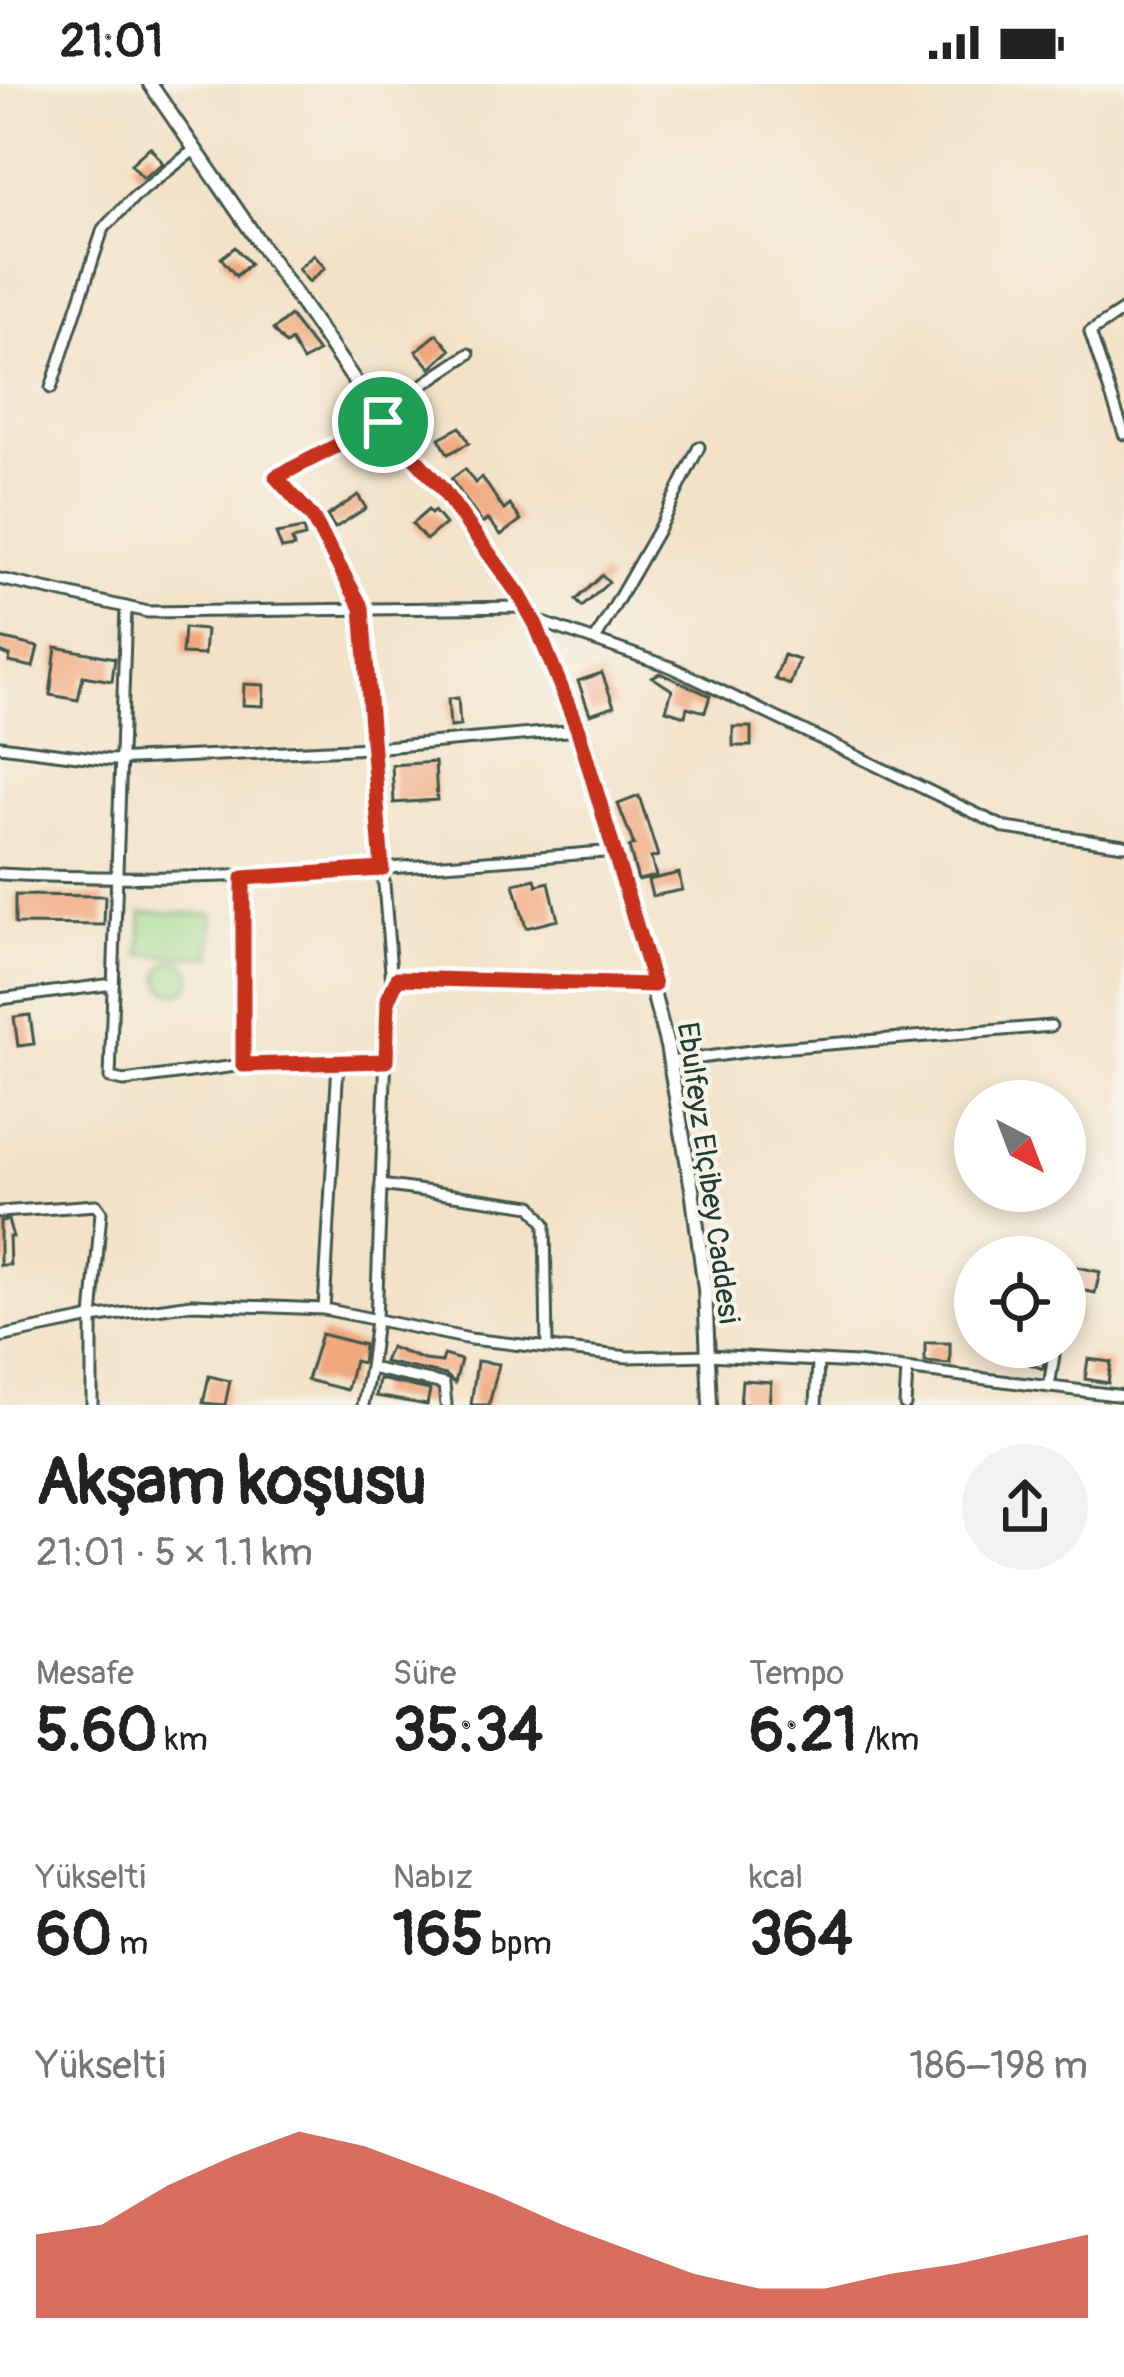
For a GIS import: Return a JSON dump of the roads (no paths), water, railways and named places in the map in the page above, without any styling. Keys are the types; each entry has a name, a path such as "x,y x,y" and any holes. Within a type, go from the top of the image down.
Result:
{"street":[{"name":"Ebulfeyz Elçibey Caddesi","path":"150,84 382,417 442,489 529,613 578,730 654,985 692,1189 710,1405"},
{"path":"51,388 103,229 134,197 194,150"},
{"path":"1124,310 1090,332 1124,434"},
{"path":"392,990 362,608 312,517 276,477 382,417 469,354"},
{"path":"595,640 699,448"},
{"path":"0,579 148,612 362,608 529,613 671,667 1006,828 1124,845"},
{"path":"126,607 110,1078 124,1081 243,1065 386,1061"},
{"path":"0,746 122,760 371,748 578,730"},
{"path":"0,874 117,880 243,878 616,851"},
{"path":"243,878 243,1065"},
{"path":"363,1405 376,1320 388,999 398,978 654,985"},
{"path":"0,999 113,984"},
{"path":"670,1061 1052,1026"},
{"path":"324,1309 338,1064"},
{"path":"381,1185 532,1206 545,1224 547,1348"},
{"path":"0,1212 96,1205 102,1222 92,1318 92,1405"},
{"path":"0,1337 192,1304 324,1309 470,1339 628,1357 709,1355 818,1361 1124,1396"},
{"path":"816,1405 818,1361"},
{"path":"370,1368 444,1384 446,1405"},
{"path":"1049,1387 1052,1368"},
{"path":"905,1405 907,1370"}]}
